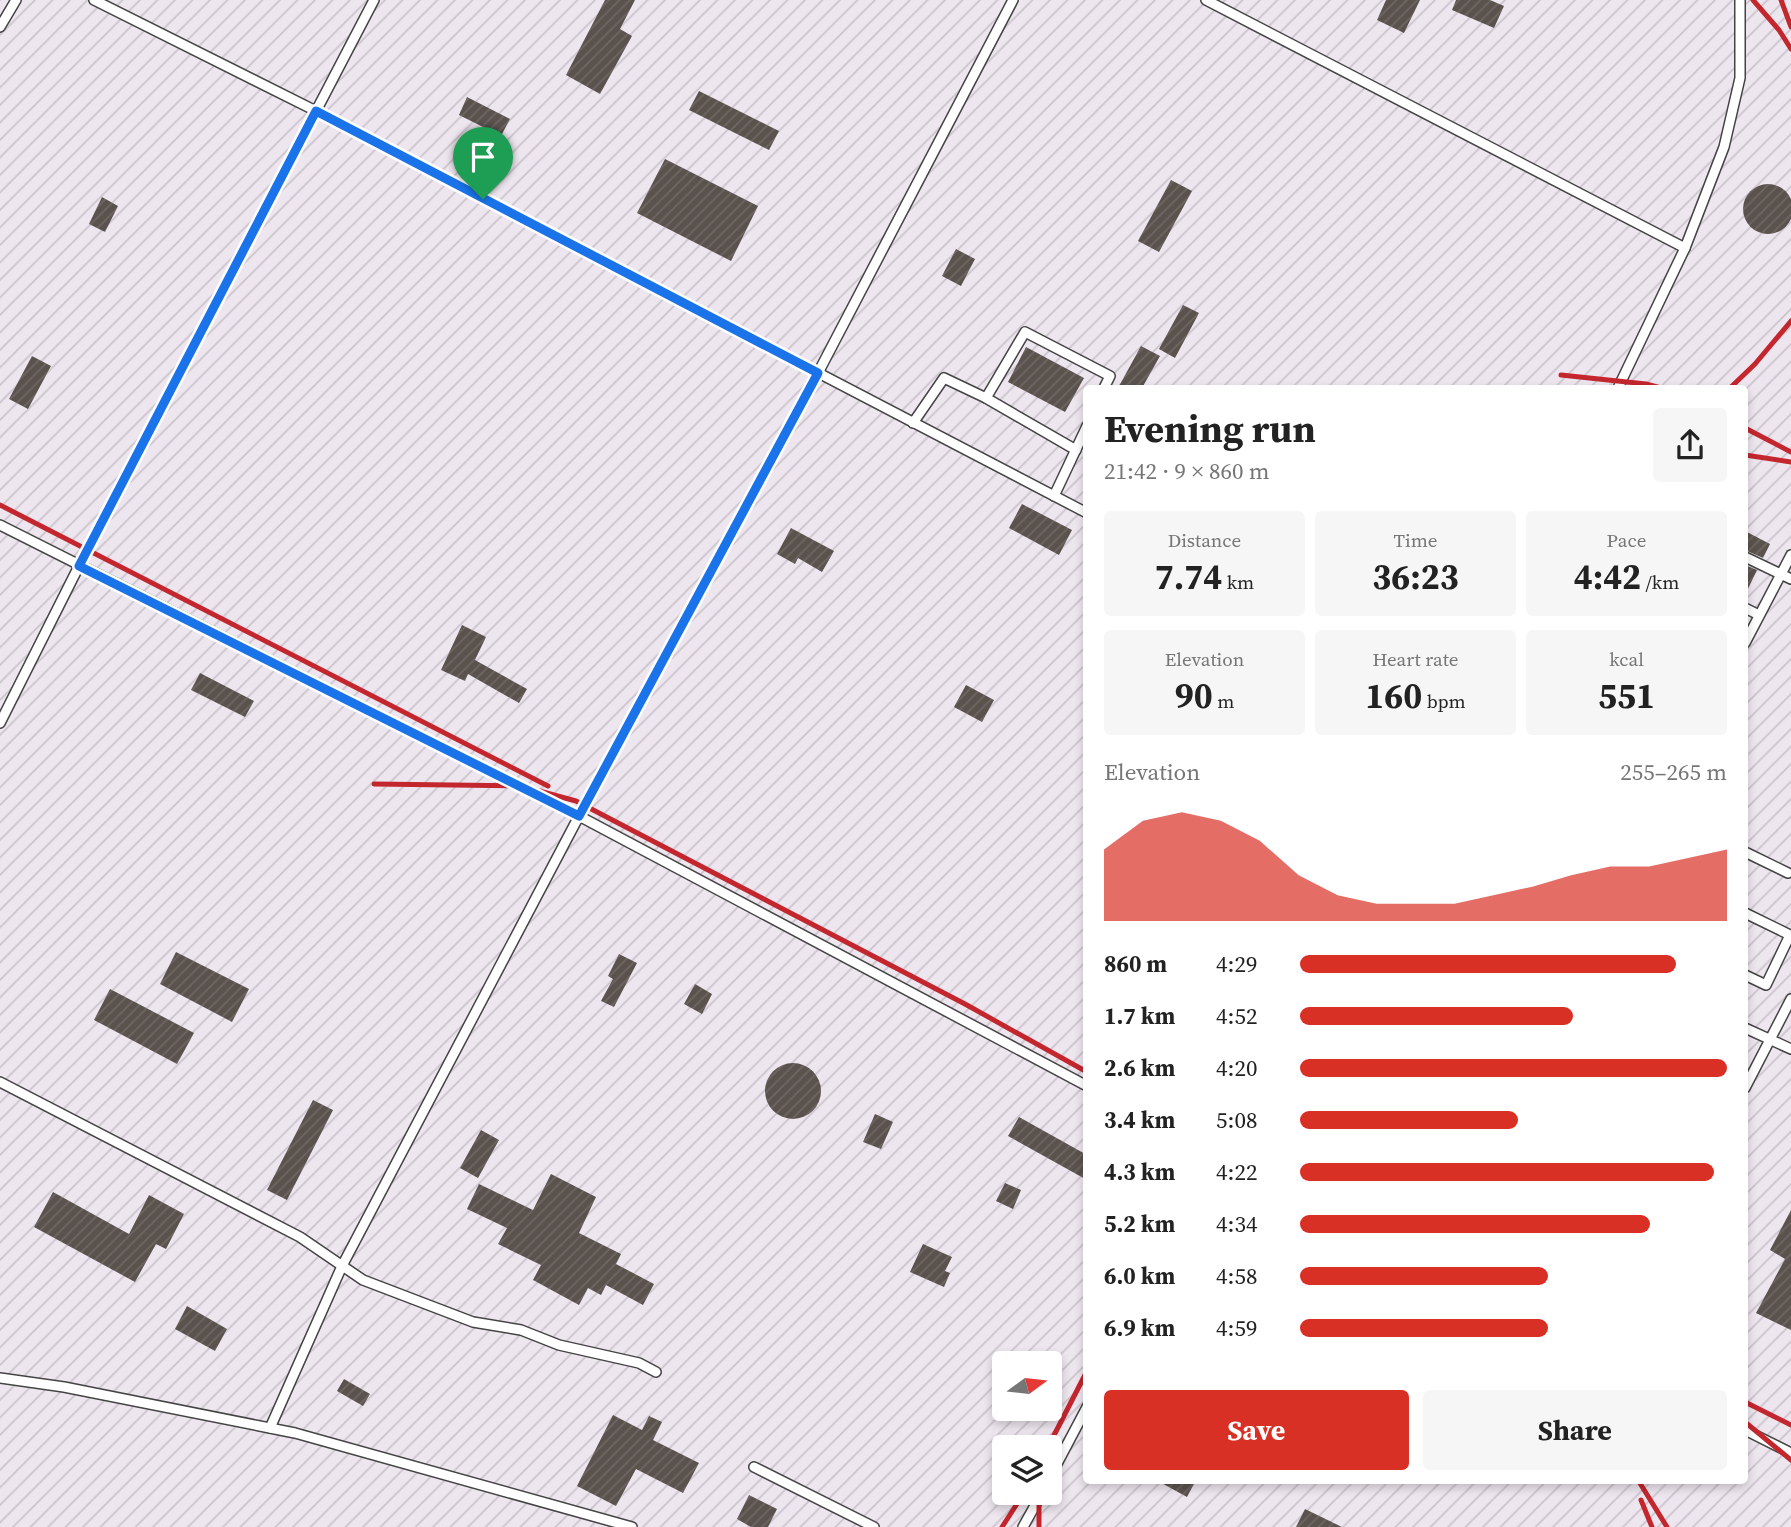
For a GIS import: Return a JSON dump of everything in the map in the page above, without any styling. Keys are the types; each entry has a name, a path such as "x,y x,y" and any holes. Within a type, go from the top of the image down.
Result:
{"lane":[{"path":"0,27 16,0"},
{"path":"94,0 316,111 1083,511"},
{"path":"0,723 374,0"},
{"path":"270,1428 342,1266 579,816 818,373 1013,0"},
{"path":"1206,0 1685,248"},
{"path":"1619,385 1685,248 1724,147 1740,78 1740,0"},
{"path":"986,398 1025,332 1110,376 1106,385"},
{"path":"913,423 944,378 986,398 1076,450"},
{"path":"1054,496 1083,435"},
{"path":"0,525 579,816 1083,1084"},
{"path":"1748,637 1791,555"},
{"path":"1748,558 1791,579"},
{"path":"1748,610 1759,615"},
{"path":"1748,853 1788,873"},
{"path":"1748,914 1790,935 1766,985 1748,976"},
{"path":"1748,1082 1791,999"},
{"path":"1748,1030 1791,1049"},
{"path":"0,1082 300,1237 363,1280 472,1322 521,1330 559,1345 639,1363 656,1372"},
{"path":"0,1378 64,1387 295,1433 632,1527"},
{"path":"1062,1454 1083,1415"},
{"path":"1748,1432 1791,1453"},
{"path":"754,1467 874,1527"},
{"path":"1023,1527 1035,1505"}],"shaded area":[{"path":"0,0 1791,0 1791,1527 0,1527"}],"building":[{"path":"605,0 635,0 620,29 632,36 600,94 566,75"},
{"path":"1386,0 1420,0 1404,33 1377,20"},
{"path":"1456,0 1490,0 1504,6 1494,28 1452,10"},
{"path":"699,91 779,131 769,150 689,110"},
{"path":"467,97 510,119 501,136 459,115"},
{"path":"665,159 758,206 731,261 637,213"},
{"path":"1171,180 1192,191 1159,252 1138,241"},
{"path":"1758,186 1778,186 1786,191 1791,199 1791,219 1786,227 1778,232 1758,232 1750,227 1745,219 1745,199 1750,191"},
{"path":"102,197 118,206 105,232 89,224"},
{"path":"956,249 975,259 961,286 942,276"},
{"path":"1183,305 1199,313 1175,358 1159,349"},
{"path":"1141,346 1160,356 1144,385 1120,385"},
{"path":"1026,347 1084,378 1065,412 1008,382"},
{"path":"32,356 51,366 28,409 9,399"},
{"path":"1022,504 1072,530 1059,555 1009,528"},
{"path":"791,528 834,551 822,572 798,558 795,564 777,554"},
{"path":"1748,533 1770,544 1763,558 1748,551"},
{"path":"1748,566 1757,570 1748,589"},
{"path":"462,625 486,637 475,660 527,689 519,703 468,674 465,681 441,670"},
{"path":"200,673 254,701 245,717 191,690"},
{"path":"966,685 994,700 982,722 954,707"},
{"path":"176,952 249,989 232,1022 160,984"},
{"path":"619,954 637,963 614,1007 601,1001 613,979 608,976"},
{"path":"695,984 712,994 702,1014 684,1004"},
{"path":"110,989 194,1033 177,1064 94,1020"},
{"path":"788,1063 798,1063 813,1071 819,1080 819,1102 813,1111 798,1119 788,1119 770,1107 765,1096 765,1086 777,1068"},
{"path":"313,1100 333,1110 287,1200 267,1190"},
{"path":"875,1114 893,1122 881,1149 863,1142"},
{"path":"1019,1117 1083,1153 1083,1178 1008,1136"},
{"path":"481,1130 499,1140 478,1178 460,1168"},
{"path":"551,1174 596,1197 579,1233 621,1254 616,1264 654,1284 643,1305 606,1285 601,1295 588,1288 579,1305 533,1280 541,1265 498,1244 507,1228 467,1209 479,1184 533,1210"},
{"path":"1005,1183 1021,1190 1013,1209 996,1201"},
{"path":"53,1192 129,1234 149,1195 184,1214 166,1249 156,1244 135,1282 34,1227"},
{"path":"1791,1210 1791,1330 1756,1313 1785,1259 1770,1250"},
{"path":"923,1244 952,1257 945,1271 950,1273 944,1287 910,1272"},
{"path":"187,1306 227,1329 215,1351 175,1329"},
{"path":"344,1379 370,1394 363,1406 337,1391"},
{"path":"613,1415 642,1430 649,1416 662,1422 653,1440 699,1463 683,1493 636,1469 616,1506 577,1486"},
{"path":"1163,1484 1194,1484 1187,1497"},
{"path":"749,1495 777,1509 768,1527 751,1527 737,1519"},
{"path":"1305,1509 1342,1527 1296,1527"}],"railway":[{"path":"1753,0 1779,30 1791,49"},
{"path":"1781,0 1791,27"},
{"path":"1733,385 1755,364 1791,321"},
{"path":"1561,375 1650,385"},
{"path":"1748,430 1791,452"},
{"path":"1748,455 1791,462"},
{"path":"0,505 548,786"},
{"path":"374,784 521,786 576,801 965,1004 1083,1070"},
{"path":"1054,1435 1083,1379"},
{"path":"1748,1404 1791,1425"},
{"path":"1748,1424 1791,1460"},
{"path":"1640,1484 1667,1527"},
{"path":"1641,1500 1652,1527"},
{"path":"1002,1527 1016,1505"},
{"path":"1039,1505 1039,1527"}],"route":[{"path":"316,111 483,199 818,373 579,816 79,566 316,111"}]}
